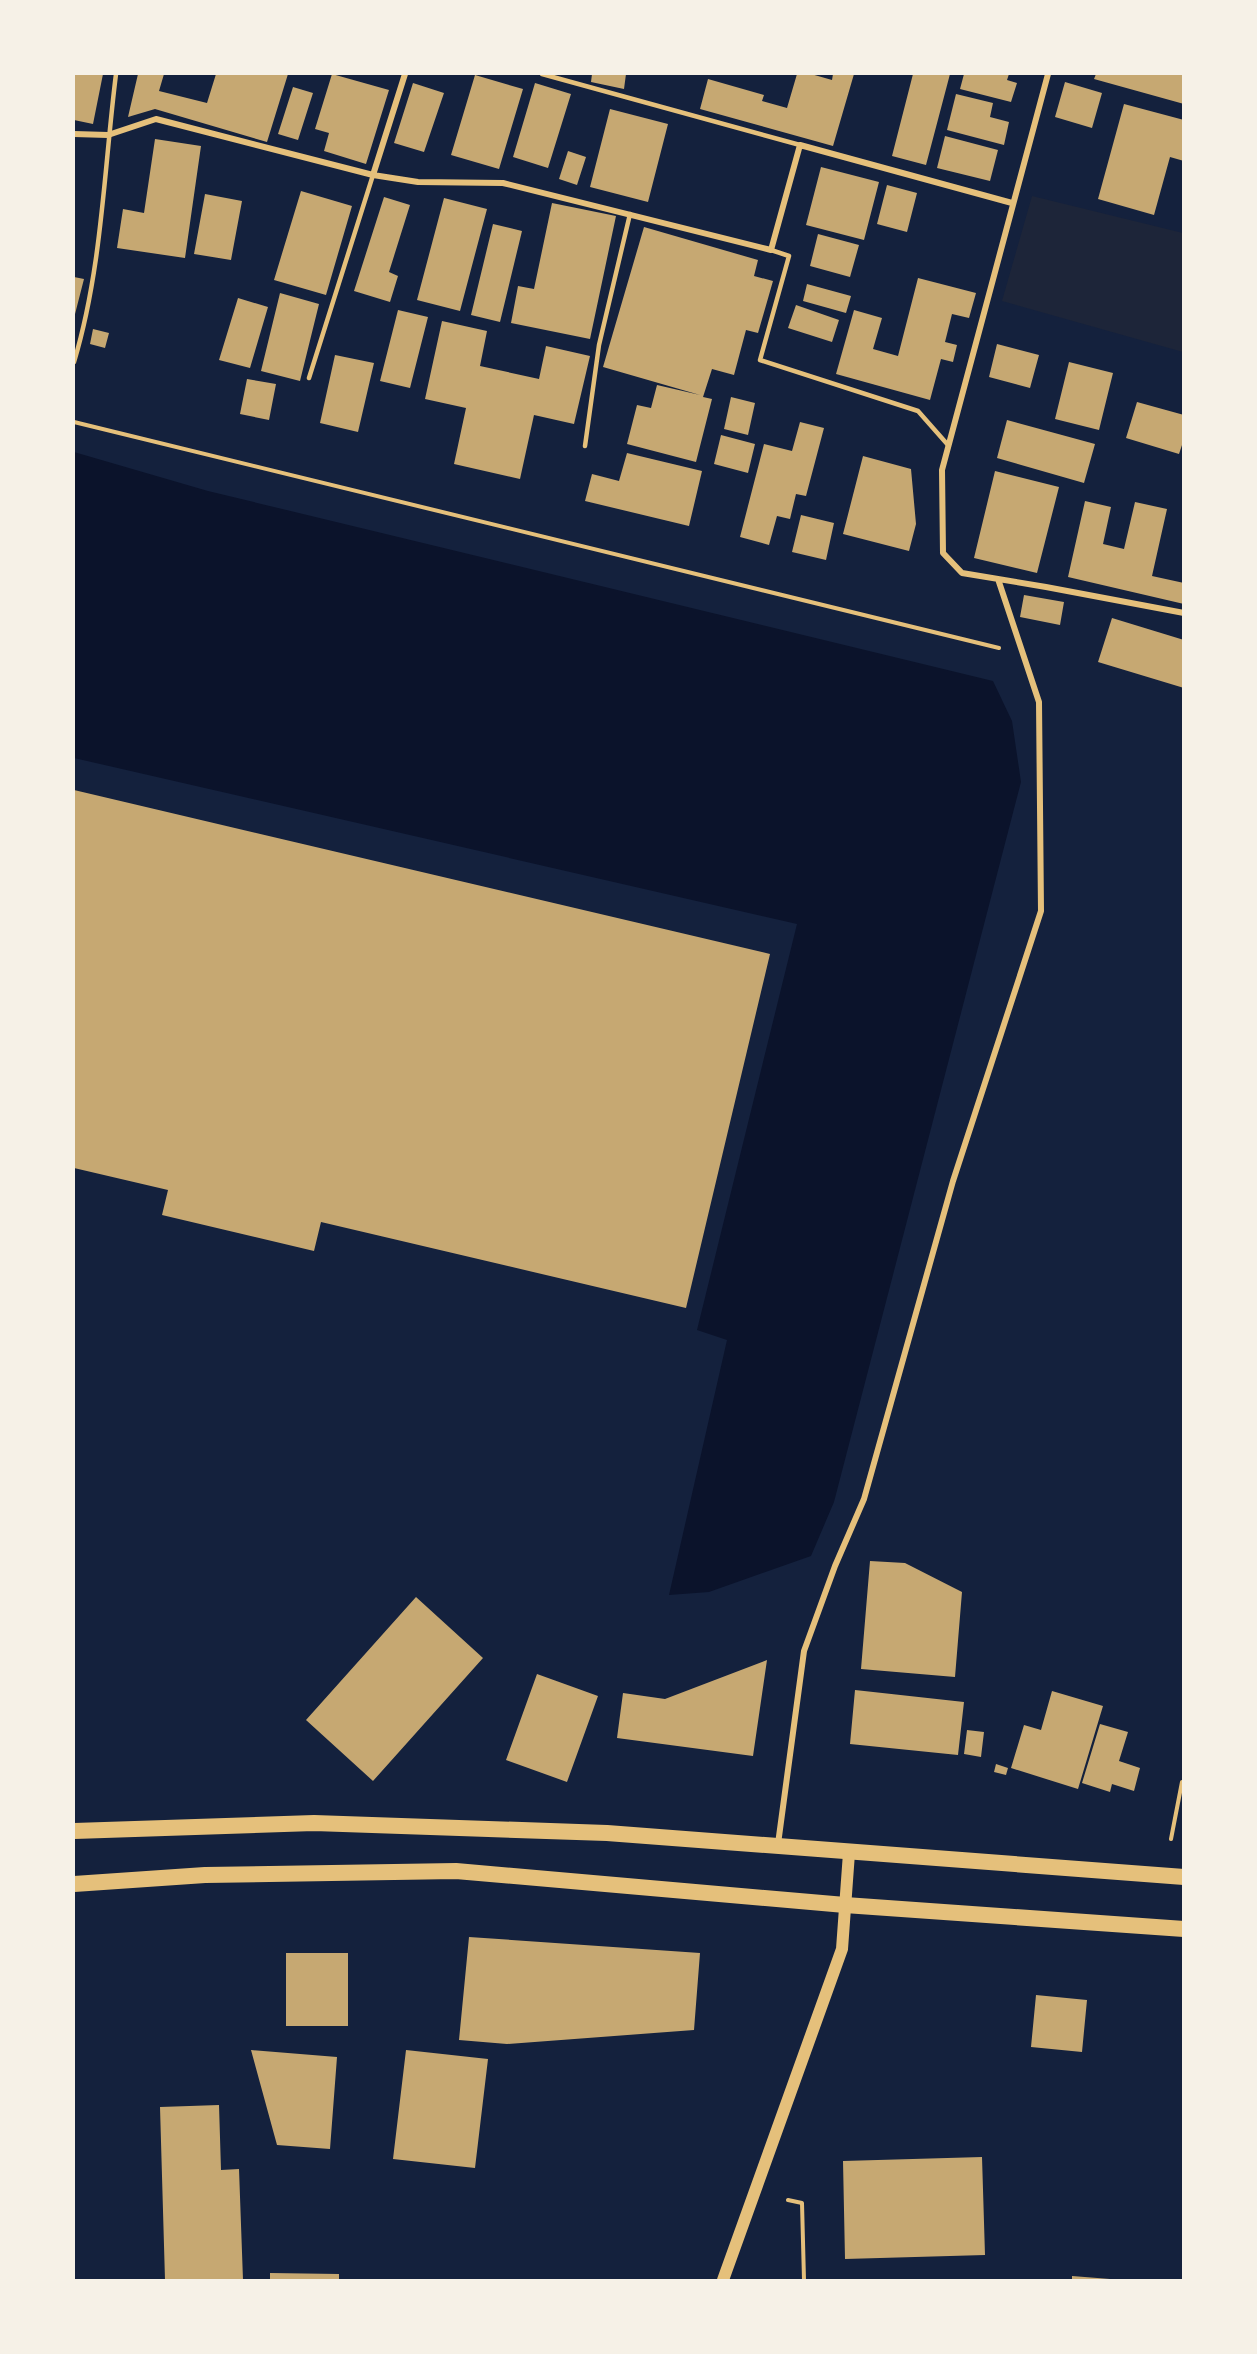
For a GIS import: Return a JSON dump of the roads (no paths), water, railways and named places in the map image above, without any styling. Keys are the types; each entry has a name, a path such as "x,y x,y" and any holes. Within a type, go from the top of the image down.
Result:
{"highway":[{"path":"74,1831 314,1823 607,1833 1184,1877"},
{"path":"74,1884 205,1875 456,1871 845,1905 1184,1929"}],"main road":[{"path":"723,2280 842,1949 849,1852"}],"street":[{"path":"373,175 405,74"},
{"path":"1048,74 942,470 943,553 962,573 1184,614"},
{"path":"74,134 108,135 156,119 373,175 418,182 503,183 771,250 800,145 1012,203"},
{"path":"777,1847 804,1651 835,1566 864,1499 953,1181 1041,911 1039,702 998,579"}],"lane":[{"path":"74,362 94,272 116,74"},
{"path":"542,74 800,145"},
{"path":"309,378 373,175"},
{"path":"585,446 599,345 630,214"},
{"path":"771,250 789,256 760,360 918,411 948,445"}]}
